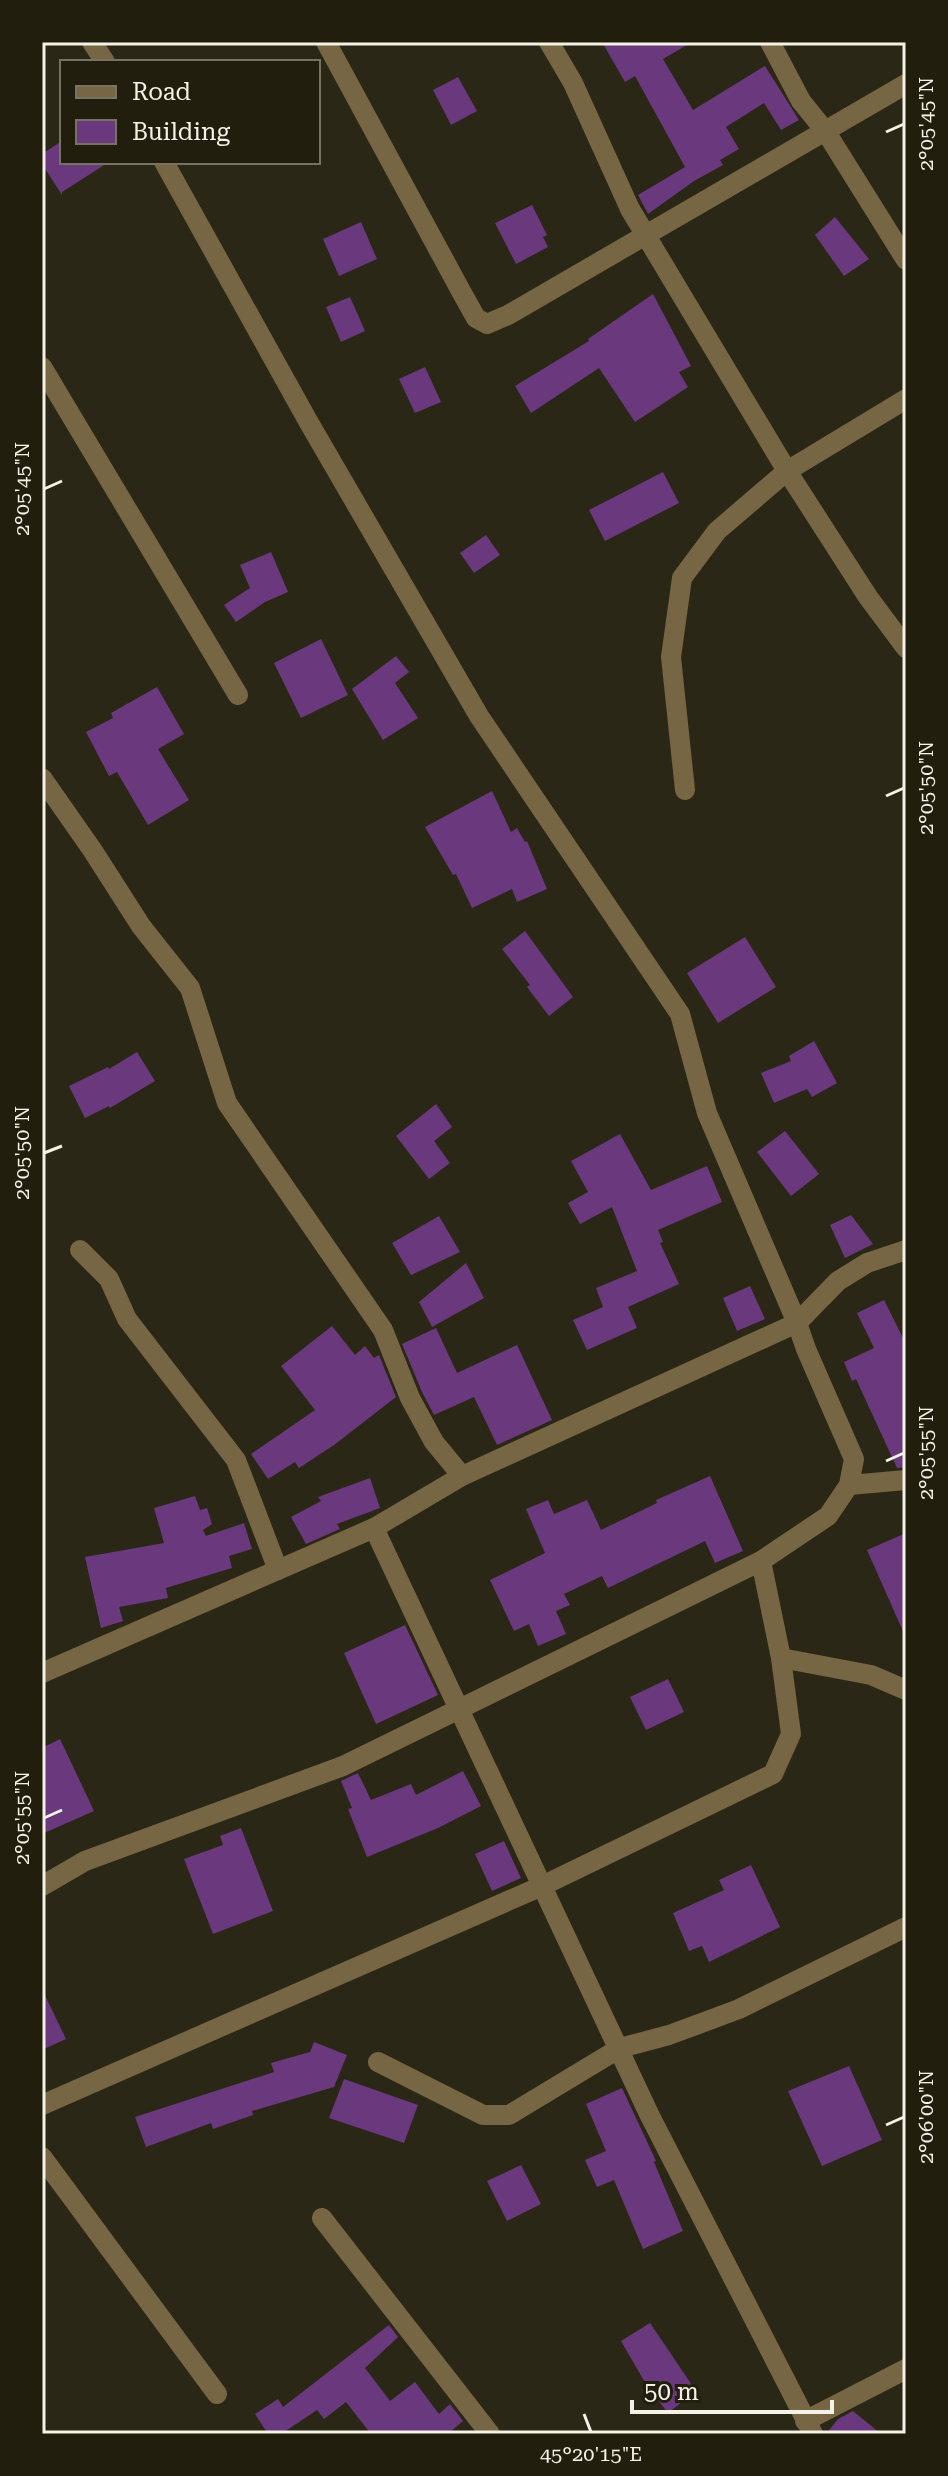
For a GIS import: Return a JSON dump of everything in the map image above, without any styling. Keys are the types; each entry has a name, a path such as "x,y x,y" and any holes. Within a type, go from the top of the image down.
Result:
{"street":[{"path":"92,42 104,60"},
{"path":"326,42 476,318 487,324 648,236 906,84"},
{"path":"549,42 573,83 630,209 787,471 868,597 906,648"},
{"path":"770,42 801,101 826,132 906,260"},
{"path":"42,1886 85,1861 343,1766 761,1561 828,1516 849,1485 854,1459 707,1113 680,1014 479,716 308,421 165,164"},
{"path":"43,369 238,695"},
{"path":"685,790 671,657 682,578 717,531 787,471 906,399"},
{"path":"42,778 141,926 190,988 227,1103 383,1330 416,1409 434,1442 462,1476"},
{"path":"80,1250 109,1279 127,1319 236,1460 278,1570"},
{"path":"42,1673 374,1528 462,1476 797,1323 838,1281 867,1263 906,1250"},
{"path":"849,1485 906,1480"},
{"path":"374,1528 649,2114 809,2427 906,2369"},
{"path":"42,2105 542,1886 773,1774 791,1734 781,1658 761,1561"},
{"path":"781,1658 871,1675 906,1690"},
{"path":"378,2062 483,2115 509,2115 620,2048 669,2035 739,2009 906,1927"},
{"path":"42,2157 217,2394"},
{"path":"322,2218 482,2431"}],"building":[{"path":"602,42 692,42 663,59 693,110 765,66 799,120 781,130 764,103 726,127 739,149 720,160 723,165 694,181 648,214 638,195 685,167 635,76 625,82"},
{"path":"458,77 477,111 451,125 433,90"},
{"path":"60,142 60,164 106,164 62,192 62,195 42,164 42,154"},
{"path":"532,205 547,235 543,237 548,247 516,264 495,223"},
{"path":"835,217 869,259 844,276 815,235"},
{"path":"361,222 377,259 339,276 323,239"},
{"path":"653,294 691,366 679,372 688,387 635,422 599,368 531,413 515,386 589,341"},
{"path":"350,297 365,331 341,342 326,307"},
{"path":"425,367 441,402 415,413 399,379"},
{"path":"663,472 679,503 605,541 589,510"},
{"path":"486,535 500,555 474,573 460,553"},
{"path":"271,552 288,592 265,602 236,622 224,605 250,588 240,565"},
{"path":"321,639 348,695 301,718 274,663"},
{"path":"396,656 409,672 395,683 418,718 383,740 352,689"},
{"path":"157,687 184,734 158,749 189,800 148,825 117,772 109,776 86,732 113,718 111,713"},
{"path":"492,791 511,832 517,828 527,841 547,889 517,902 512,889 472,908 456,874 453,875 425,827"},
{"path":"525,931 573,997 549,1016 502,949"},
{"path":"745,937 776,987 718,1023 687,973"},
{"path":"814,1041 837,1083 812,1097 807,1089 774,1103 761,1073 791,1061 789,1056"},
{"path":"137,1052 155,1081 110,1108 85,1118 69,1086 109,1069"},
{"path":"436,1104 452,1127 434,1141 450,1163 429,1179 396,1136"},
{"path":"785,1131 819,1174 791,1196 757,1152"},
{"path":"620,1134 651,1190 707,1166 722,1202 658,1230 663,1242 660,1243 679,1284 628,1307 637,1328 587,1350 573,1320 603,1307 596,1288 637,1271 612,1207 580,1224 568,1203 588,1192 571,1161"},
{"path":"851,1215 873,1244 845,1258 830,1225"},
{"path":"439,1216 460,1252 411,1275 392,1243"},
{"path":"466,1263 484,1298 432,1327 419,1302"},
{"path":"750,1286 765,1319 737,1331 723,1298"},
{"path":"884,1300 906,1344 906,1467 897,1468 856,1379 852,1381 844,1362 874,1348 857,1313"},
{"path":"332,1326 355,1355 365,1346 374,1358 379,1355 396,1397 299,1468 295,1462 268,1479 251,1454 315,1410 281,1366"},
{"path":"436,1328 457,1373 517,1345 552,1420 497,1445 474,1397 434,1415 402,1344"},
{"path":"710,1476 743,1551 715,1563 705,1541 608,1588 602,1576 564,1594 570,1605 556,1611 566,1634 538,1646 529,1624 514,1631 490,1580 545,1553 526,1509 548,1500 554,1514 587,1500 601,1530 657,1503 656,1500"},
{"path":"370,1478 380,1508 337,1524 340,1529 306,1544 291,1517 321,1501 318,1497"},
{"path":"195,1496 200,1510 207,1508 212,1524 203,1530 206,1536 244,1523 252,1549 229,1556 232,1568 166,1588 168,1598 119,1607 123,1621 101,1628 85,1557 164,1543 154,1508"},
{"path":"906,1533 906,1638 867,1550"},
{"path":"405,1625 438,1695 376,1724 344,1653"},
{"path":"668,1679 684,1712 646,1730 630,1697"},
{"path":"60,1739 94,1811 42,1834 42,1748"},
{"path":"463,1771 481,1806 438,1828 367,1857 348,1809 352,1808 341,1781 358,1773 371,1800 411,1784 416,1795"},
{"path":"241,1828 273,1911 213,1934 184,1859 223,1845 220,1836"},
{"path":"504,1841 521,1878 492,1891 475,1854"},
{"path":"751,1865 780,1927 709,1962 702,1946 689,1951 673,1913 724,1890 719,1880"},
{"path":"42,1989 66,2039 42,2050"},
{"path":"314,2042 347,2055 334,2087 252,2111 253,2115 213,2129 211,2123 146,2147 135,2117 274,2072 271,2063 310,2052"},
{"path":"849,2066 882,2140 822,2166 788,2091"},
{"path":"344,2079 418,2105 404,2143 329,2118"},
{"path":"622,2088 656,2161 683,2231 643,2249 614,2180 597,2187 585,2160 606,2151 586,2104"},
{"path":"521,2165 541,2204 507,2221 487,2181"},
{"path":"650,2323 696,2391 668,2413 647,2386 621,2341"},
{"path":"389,2325 398,2337 365,2368 390,2401 415,2382 439,2414 450,2404 463,2421 451,2431 454,2434 371,2434 346,2402 324,2419 317,2410 281,2434 268,2434 255,2414 278,2399 283,2407"},
{"path":"853,2411 881,2434 826,2434 838,2419"}]}
